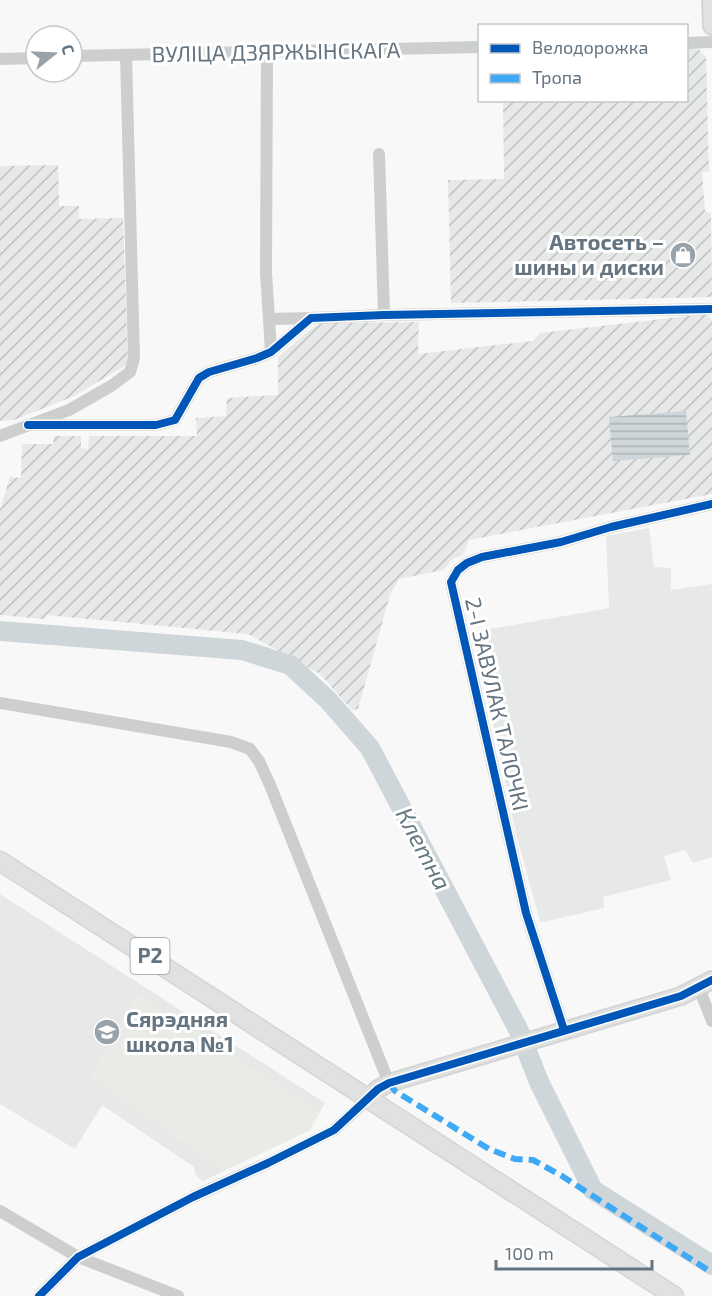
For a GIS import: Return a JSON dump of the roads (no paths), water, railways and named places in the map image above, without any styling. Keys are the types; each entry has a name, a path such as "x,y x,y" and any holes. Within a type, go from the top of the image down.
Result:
{"main road":[{"name":"Р2","path":"0,861 675,1296"}],"street":[{"path":"711,0 712,26"},
{"path":"688,43 712,42"},
{"name":"ВУЛІЦА ДЗЯРЖЫНСКАГА","path":"84,56 478,47"},
{"path":"267,52 266,272 271,352"},
{"path":"0,436 69,410 111,386 130,372 134,358 126,55"},
{"path":"0,59 24,58"},
{"path":"379,154 384,315"},
{"path":"269,319 712,309"},
{"path":"28,425 156,425 175,420 200,378 209,372 271,352 311,318"},
{"name":"2-І ЗАВУЛАК ТАЛОЧКІ","path":"564,1030 526,913 452,582 458,570 467,563 482,557 561,542 611,527 712,504"},
{"path":"0,703 231,742 250,749 259,761 270,785 389,1083"},
{"path":"39,1296 78,1257 193,1197 334,1130 378,1089 389,1083 681,996 704,987 712,1021"},
{"path":"0,1211 78,1257 178,1296"}],"waterway":[{"name":"Клетна","path":"0,631 242,650 290,665 328,700 370,748 519,1031 539,1082 593,1190 712,1265"}],"place":[{"name":"Автосеть – шины и диски","path":"683,255"},
{"name":"Сярэдняя школа №1","path":"107,1032"}]}
